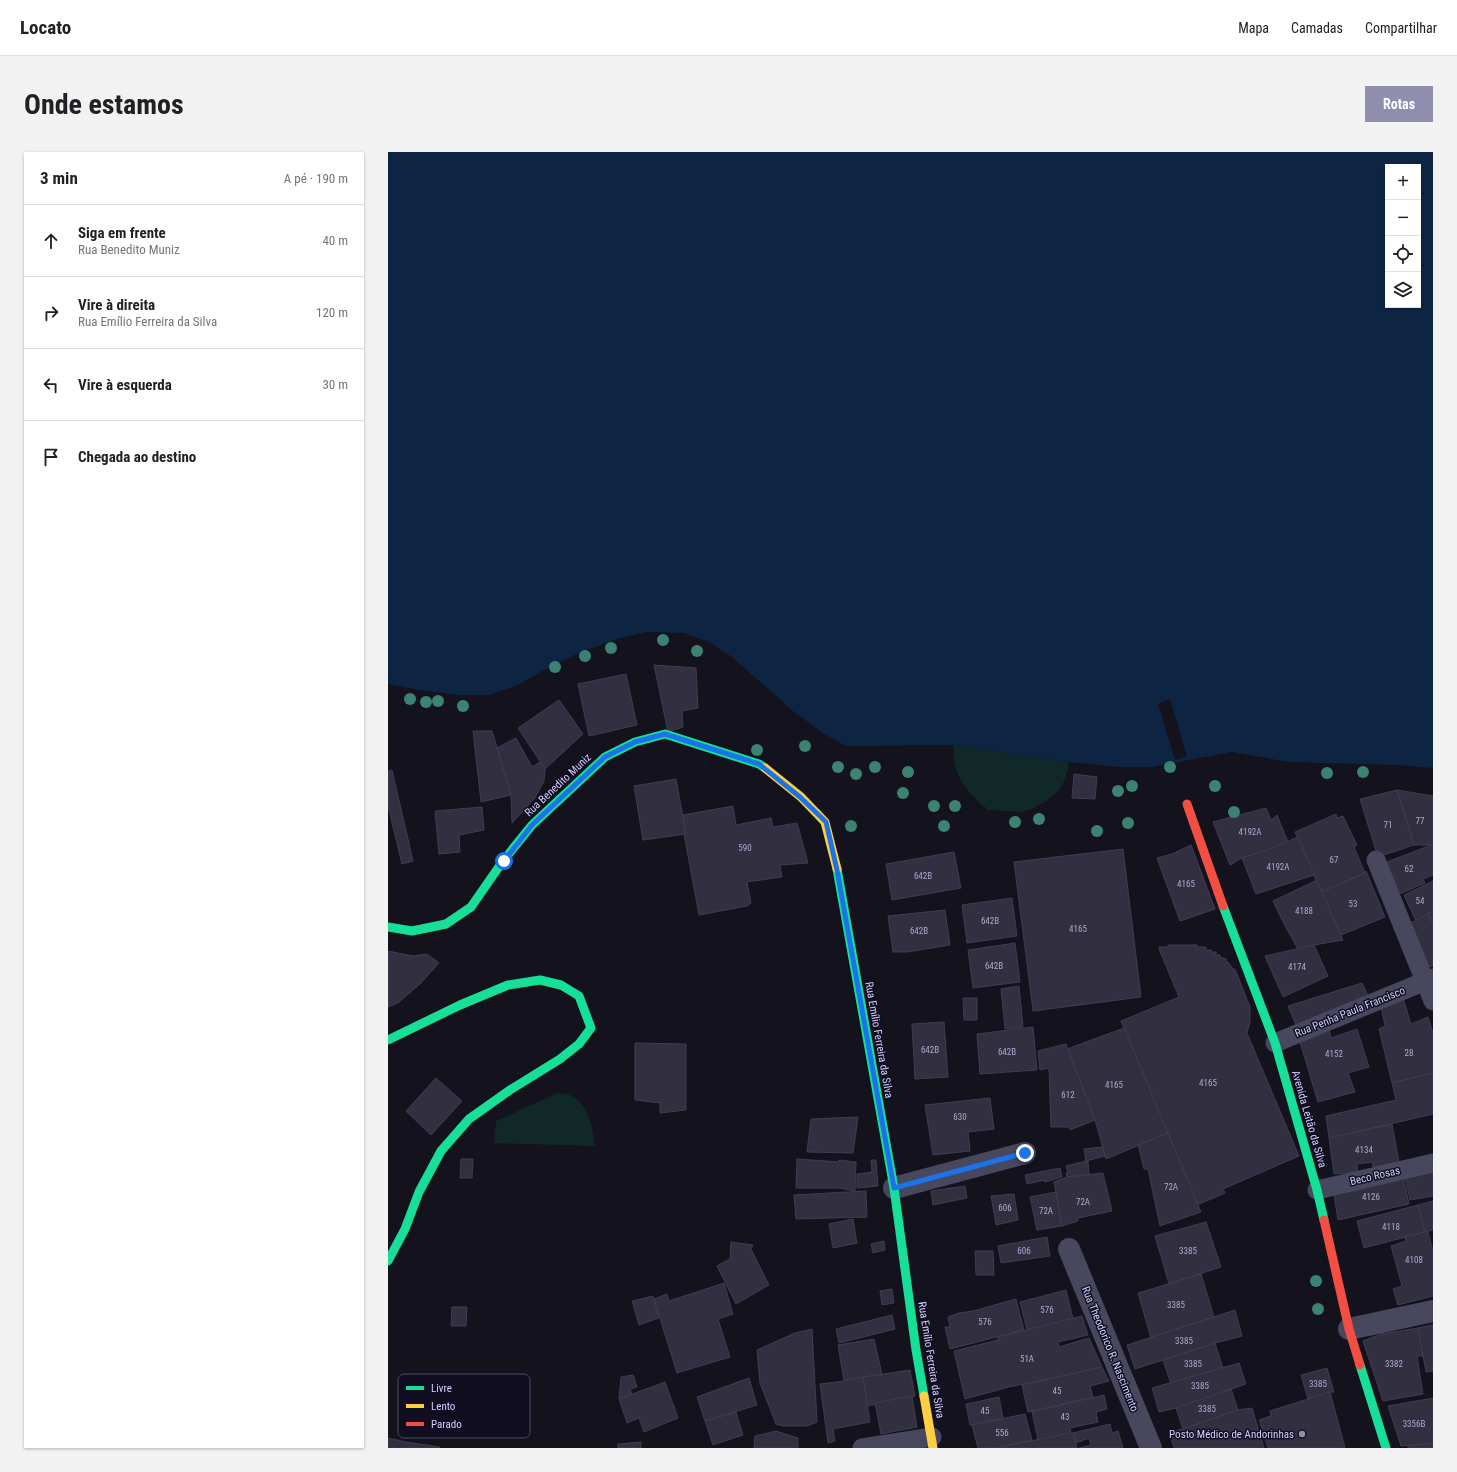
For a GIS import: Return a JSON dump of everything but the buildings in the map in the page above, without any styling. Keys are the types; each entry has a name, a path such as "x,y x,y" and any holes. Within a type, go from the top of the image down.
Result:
{"street":[{"name":"Rua Benedito Muniz","path":"388,926 412,931 446,924 471,906 532,825 605,757 635,742 665,734"},
{"name":"Rua Emílio Ferreira da Silva","path":"665,734 759,764 800,797 826,822 837,870 894,1188 916,1350 932,1442"},
{"name":"Avenida Leitão da Silva","path":"1187,804 1229,924 1275,1043 1317,1190 1349,1329 1386,1448"},
{"path":"388,1040 460,1005 508,985 540,980 561,985 579,996 591,1028 579,1044 560,1059 510,1090 469,1119 446,1145 441,1151 419,1192 405,1229 388,1261"},
{"path":"894,1188 1025,1153"},
{"name":"Rua Theodorico R. Nascimento","path":"1069,1249 1151,1448"},
{"path":"1349,1329 1433,1311"}],"lane":[{"path":"1376,860 1429,980 1433,1001"},
{"name":"Rua Penha Paula Francisco","path":"1275,1043 1429,980"},
{"name":"Beco Rosas","path":"1317,1190 1433,1163"},
{"path":"862,1448 932,1442"}],"green space":[{"path":"953,745 1069,762 1065,779 1058,791 1044,803 1037,805 1036,808 1025,810 1024,812 986,810 986,807 980,805 962,783 954,764"},
{"path":"558,1093 568,1094 576,1098 582,1104 590,1119 595,1146 494,1143 496,1121"}],"water":[{"path":"388,152 1433,152 1433,768 1398,765 1289,762 1232,752 1152,767 1119,767 1069,762 953,745 846,746 824,734 793,711 732,657 709,642 684,633 646,632 617,639 579,653 516,686 489,695 456,695 388,684"}],"pier":[{"path":"1170,699 1187,756 1175,760 1158,704"}],"traffic: fast":[{"path":"388,927 412,931 446,924 471,907 503,861 532,825 605,757 635,742 665,734 759,764 765,768"},
{"path":"837,869 894,1188 916,1350 924,1396"},
{"path":"1223,906 1275,1043 1317,1190 1324,1220"},
{"path":"388,1040 460,1005 508,985 540,980 561,985 579,996 591,1028 579,1044 560,1059 510,1090 469,1119 441,1151 419,1192 405,1229 388,1261"},
{"path":"1360,1365 1386,1448"}],"traffic: slow":[{"path":"765,768 801,797 825,822 837,869"},
{"path":"924,1396 933,1448"}],"traffic: jam":[{"path":"1187,804 1223,906"},
{"path":"1324,1220 1349,1329 1360,1365"}],"place":[{"name":"Posto Médico de Andorinhas","path":"1302,1434"}],"route":[{"path":"504,861 532,825 605,757 635,742 665,734 759,764 800,797 826,822 837,870 894,1188 1025,1153"}]}
